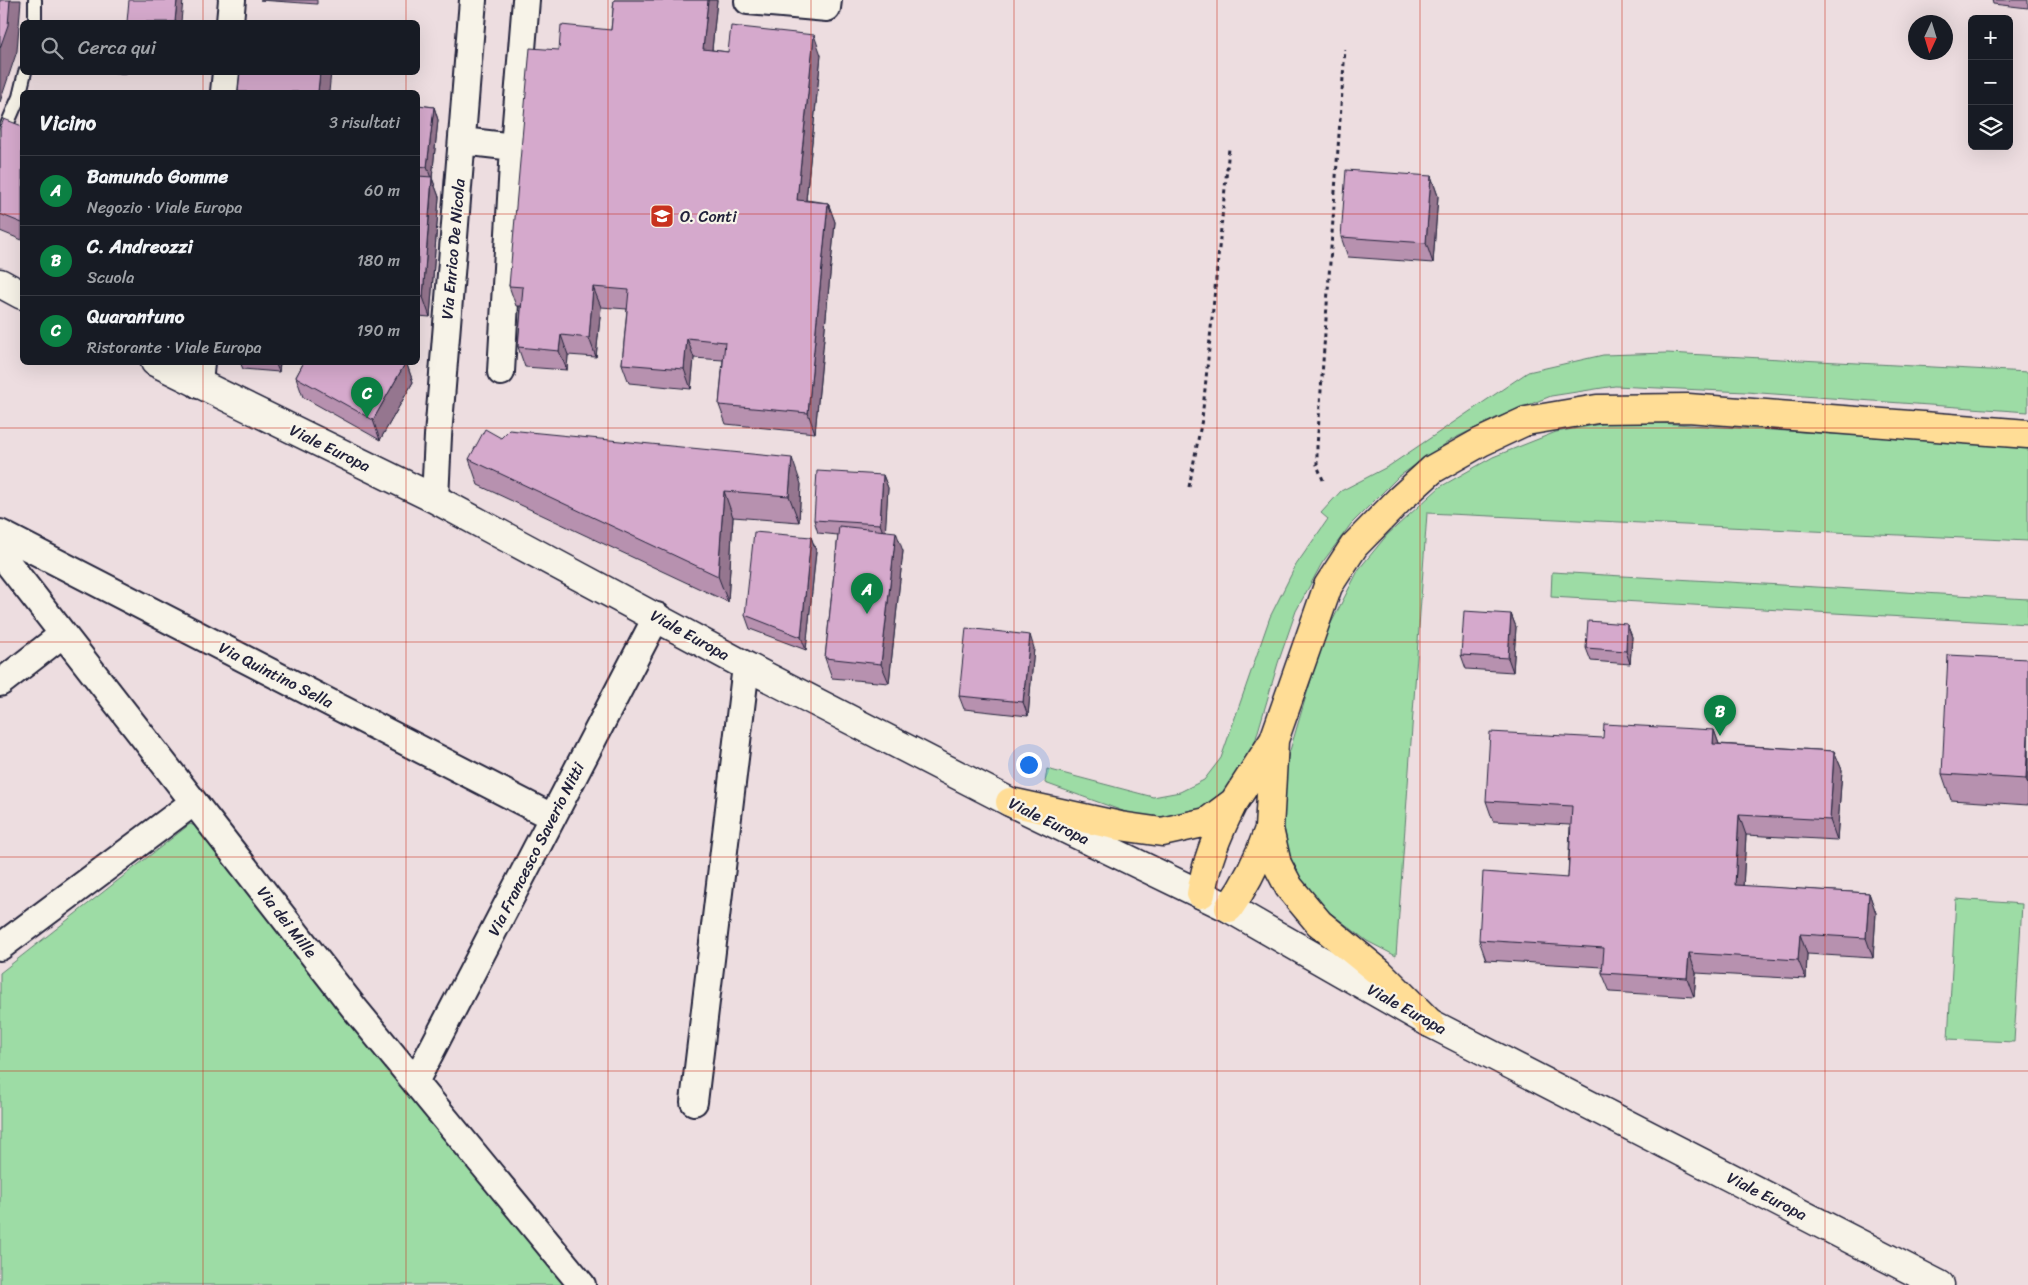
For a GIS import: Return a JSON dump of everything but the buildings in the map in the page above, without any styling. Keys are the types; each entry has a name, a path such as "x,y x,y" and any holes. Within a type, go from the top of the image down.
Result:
{"highway":[{"path":"1202,894 1205,870 1215,840 1234,802 1274,740 1328,586 1354,546 1400,498 1433,469 1481,442 1526,421 1597,408 1688,408 2028,434"},
{"path":"1274,740 1269,829 1277,864 1289,887 1319,923 1379,972 1430,1023"},
{"path":"1010,802 1120,826 1162,832 1207,822 1234,802"},
{"path":"1229,908 1245,885 1257,861 1269,829"}],"main road":[{"path":"0,283 20,294"},
{"name":"Viale Europa","path":"166,365 200,374 657,616 746,666 1010,802 1202,894 1430,1023 1940,1285"}],"street":[{"path":"230,20 232,0"},
{"name":"Via Enrico De Nicola","path":"435,499 438,436 473,0"},
{"path":"500,372 514,147 526,0"},
{"path":"748,1 827,8 828,0"},
{"path":"224,90 226,75"},
{"path":"462,141 514,147"},
{"name":"Via Quintino Sella","path":"0,533 552,817"},
{"name":"Via dei Mille","path":"0,553 355,1009 582,1285"},
{"name":"Via Francesco Saverio Nitti","path":"415,1082 657,616"},
{"path":"0,683 63,634"},
{"path":"694,1102 746,666"},
{"path":"0,947 194,802"}],"lane":[{"path":"35,20 36,0"},
{"path":"21,90 24,75"},
{"path":"0,141 20,93"}],"path":[{"path":"1323,480 1317,465 1317,447 1345,49"},
{"path":"1189,487 1202,419 1229,148"}],"green space":[{"path":"1667,353 2028,372 2028,412 1746,392 1615,386 1551,396 1496,418 1451,440 1398,477 1351,524 1322,563 1296,611 1278,663 1252,752 1227,792 1203,808 1178,817 1157,819 1134,815 1045,783 1047,769 1153,797 1180,792 1204,780 1221,758 1270,617 1296,565 1328,519 1321,513 1341,491 1389,466 1528,372 1603,355"},
{"path":"1612,422 1659,423 2028,446 2028,541 1427,513 1396,956 1367,941 1324,908 1304,885 1290,857 1281,813 1283,774 1323,639 1359,569 1387,535 1440,487 1493,457 1556,432"},
{"path":"1552,572 2028,599 2028,624 1551,597"},
{"path":"190,824 200,828 575,1285 0,1285 0,973"},
{"path":"1956,899 2022,904 2014,1042 1948,1039"}],"place":[{"name":"O. Conti","path":"662,216"},
{"name":"Quarantuno","path":"367,418"},
{"name":"Bamundo Gomme","path":"867,614"},
{"name":"C. Andreozzi","path":"1720,736"}]}
